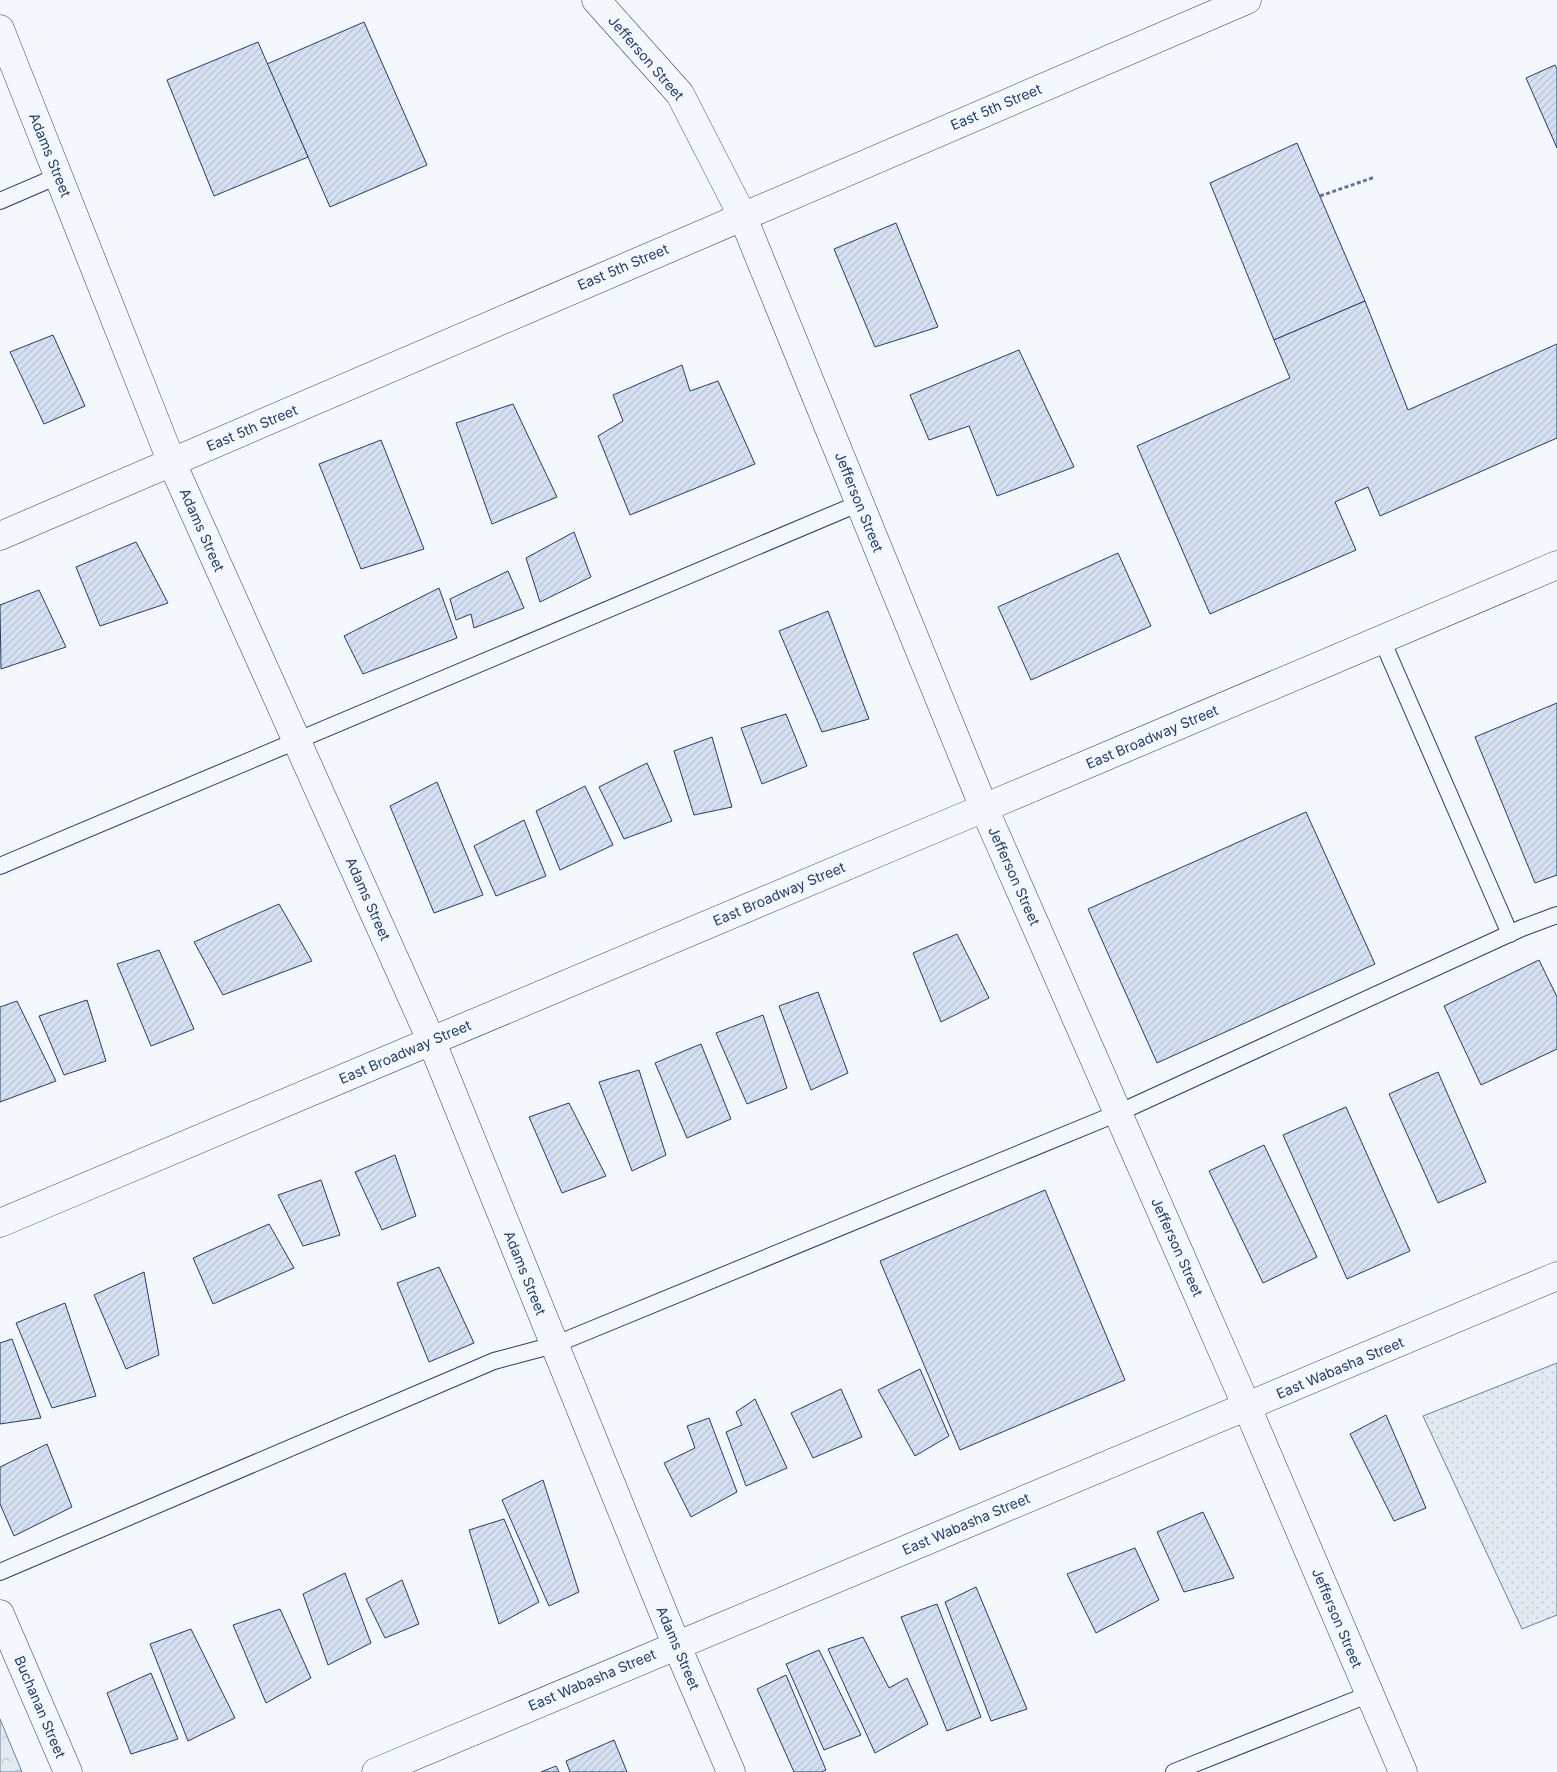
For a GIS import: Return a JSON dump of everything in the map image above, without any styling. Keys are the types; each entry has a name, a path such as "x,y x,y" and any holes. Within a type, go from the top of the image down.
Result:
{"street":[{"name":"Jefferson Street","path":"596,0 680,94 742,215 984,808 1247,1407 1403,1772"},
{"name":"East 5th Street","path":"0,536 742,215 1247,0"},
{"name":"Adams Street","path":"0,29 172,463 432,1040 676,1644 731,1772"},
{"name":"East Broadway Street","path":"0,1223 1557,566"},
{"name":"East Wabasha Street","path":"376,1772 676,1644 1557,1276"},
{"name":"Buchanan Street","path":"0,1614 68,1772"}],"lane":[{"path":"0,201 58,176"},
{"path":"0,866 860,503"},
{"path":"1382,640 1510,934"},
{"path":"0,1572 494,1361 554,1345 1118,1113 1510,934 1557,915"},
{"path":"1174,1772 1370,1694"}],"path":[{"path":"1320,196 1375,177"}],"green space":[{"path":"1557,1363 1557,1615 1522,1629 1423,1416"},
{"path":"0,1719 22,1772 0,1772"}],"building":[{"path":"364,22 427,165 330,207 267,64"},
{"path":"258,42 308,157 214,196 167,80"},
{"path":"1555,65 1557,69 1557,148 1526,78"},
{"path":"1297,143 1365,301 1274,340 1210,183"},
{"path":"896,223 938,327 875,347 834,249"},
{"path":"1365,301 1408,410 1557,344 1557,438 1380,516 1368,487 1335,502 1356,550 1210,614 1137,446 1290,378 1274,340"},
{"path":"53,335 85,406 44,424 10,352"},
{"path":"1019,350 1074,467 997,496 969,426 929,440 910,395"},
{"path":"682,365 690,391 718,381 755,464 630,515 598,436 623,421 613,395"},
{"path":"513,404 557,497 492,524 456,423"},
{"path":"381,440 424,549 361,569 319,464"},
{"path":"574,532 591,577 540,602 526,558"},
{"path":"136,542 168,603 100,626 76,567"},
{"path":"1118,553 1151,626 1031,680 998,607"},
{"path":"508,571 524,608 474,628 471,614 456,620 450,599"},
{"path":"439,588 457,638 363,674 344,636"},
{"path":"39,590 66,647 1,669 0,605"},
{"path":"828,611 869,719 822,732 779,631"},
{"path":"1557,703 1557,875 1535,883 1475,737"},
{"path":"786,714 807,766 762,784 741,728"},
{"path":"712,737 732,807 694,815 674,751"},
{"path":"647,763 672,821 624,839 599,787"},
{"path":"437,782 483,895 434,913 390,806"},
{"path":"585,786 613,845 560,870 536,811"},
{"path":"1306,812 1375,964 1157,1063 1088,909"},
{"path":"524,820 546,876 496,896 474,846"},
{"path":"279,904 312,961 223,995 194,942"},
{"path":"957,934 989,998 941,1022 913,953"},
{"path":"159,950 194,1029 151,1046 117,964"},
{"path":"1539,960 1557,997 1557,1049 1481,1085 1444,1006"},
{"path":"818,992 848,1073 811,1090 779,1006"},
{"path":"87,1000 106,1061 64,1075 39,1016"},
{"path":"17,1001 56,1081 0,1102 0,1007"},
{"path":"763,1015 787,1088 747,1104 716,1033"},
{"path":"701,1044 731,1119 687,1138 655,1063"},
{"path":"639,1070 666,1155 632,1171 599,1082"},
{"path":"1438,1072 1486,1182 1438,1203 1389,1094"},
{"path":"569,1103 606,1176 562,1193 529,1117"},
{"path":"1346,1107 1410,1251 1347,1279 1283,1135"},
{"path":"1264,1145 1317,1257 1263,1283 1209,1171"},
{"path":"395,1155 416,1216 382,1230 355,1172"},
{"path":"321,1180 340,1235 303,1246 278,1195"},
{"path":"1045,1190 1125,1380 960,1450 880,1261"},
{"path":"269,1224 294,1268 213,1304 193,1258"},
{"path":"439,1267 474,1343 429,1362 397,1283"},
{"path":"144,1272 159,1355 126,1369 94,1295"},
{"path":"65,1303 96,1396 52,1408 16,1323"},
{"path":"12,1339 41,1418 0,1424 0,1343"},
{"path":"920,1369 949,1436 915,1456 878,1390"},
{"path":"841,1389 862,1437 813,1458 791,1413"},
{"path":"755,1399 787,1468 746,1486 726,1432 742,1425 736,1412"},
{"path":"1386,1415 1426,1508 1394,1521 1350,1434"},
{"path":"709,1418 737,1492 691,1517 664,1463 695,1448 687,1426"},
{"path":"47,1444 72,1507 14,1536 0,1504 0,1467"},
{"path":"543,1480 579,1592 549,1606 502,1500"},
{"path":"1203,1512 1234,1578 1184,1592 1157,1532"},
{"path":"504,1519 539,1602 499,1624 469,1530"},
{"path":"1135,1548 1159,1600 1096,1633 1067,1574"},
{"path":"345,1573 371,1643 328,1665 303,1594"},
{"path":"402,1580 419,1624 385,1638 366,1599"},
{"path":"976,1587 1027,1709 991,1721 945,1602"},
{"path":"937,1604 981,1717 947,1731 901,1617"},
{"path":"280,1609 311,1678 266,1703 233,1625"},
{"path":"191,1629 235,1718 188,1741 150,1644"},
{"path":"863,1637 889,1688 907,1678 928,1724 875,1753 828,1649"},
{"path":"819,1650 861,1735 824,1750 786,1664"},
{"path":"151,1673 178,1739 131,1754 107,1693"},
{"path":"786,1675 826,1770 821,1772 794,1772 757,1689"},
{"path":"614,1740 627,1772 570,1772 566,1761"},
{"path":"556,1766 559,1772 541,1772"}]}
